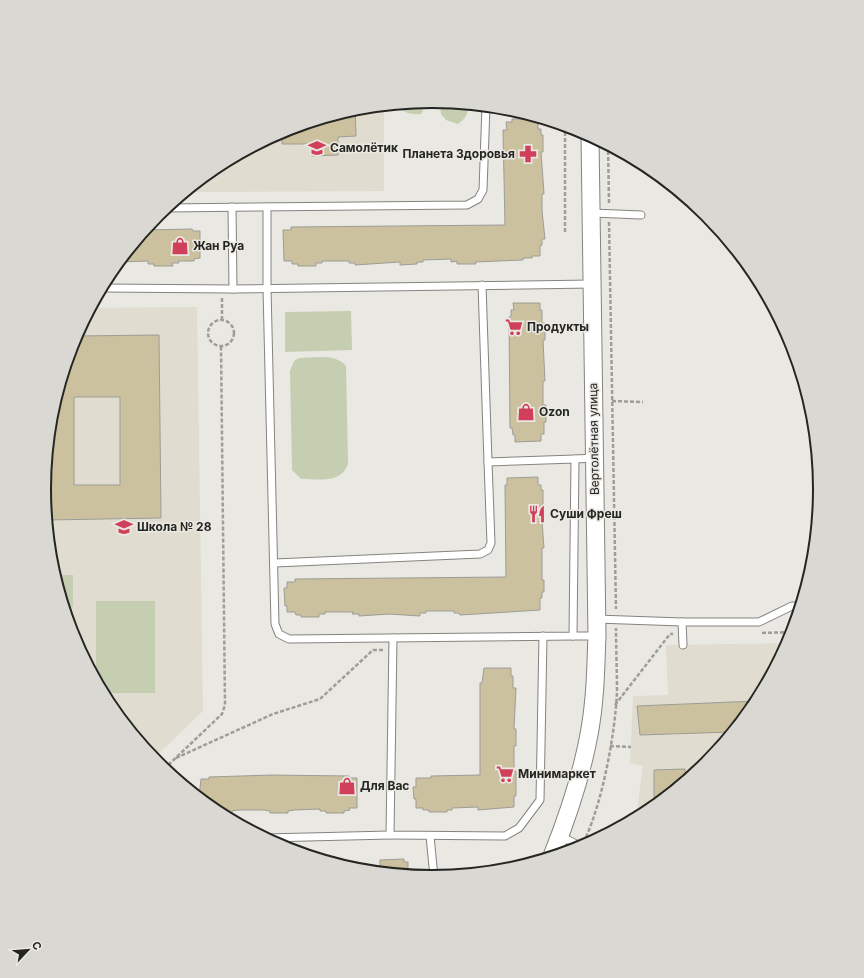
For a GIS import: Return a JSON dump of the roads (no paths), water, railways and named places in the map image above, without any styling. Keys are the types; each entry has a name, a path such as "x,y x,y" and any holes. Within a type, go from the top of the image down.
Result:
{"street":[{"name":"Вертолётная улица","path":"554,850 575,793 594,698 597,628 590,142"}],"lane":[{"path":"176,208 467,204 478,199 484,190 486,112"},
{"path":"232,207 233,289"},
{"path":"268,207 267,288 276,624 279,634 289,639 573,636 597,628 682,622 759,622 795,604"},
{"path":"591,213 642,215"},
{"path":"108,288 233,289 592,284"},
{"path":"275,563 480,554 488,550 491,543 482,285"},
{"path":"573,636 575,458"},
{"path":"488,462 594,458"},
{"path":"682,622 682,645"},
{"path":"278,838 390,835 505,836 519,828 540,800 543,636"},
{"path":"390,835 393,638"},
{"path":"430,836 433,870"},
{"path":"560,836 573,843"}],"place":[{"name":"Самолётик","path":"317,148"},
{"name":"Планета Здоровья","path":"528,154"},
{"name":"Жан Руа","path":"180,246"},
{"name":"Продукты","path":"514,327"},
{"name":"Ozon","path":"526,412"},
{"name":"Суши Фреш","path":"537,514"},
{"name":"Школа № 28","path":"124,527"},
{"name":"Минимаркет","path":"505,774"},
{"name":"Для Вас","path":"347,786"}]}
